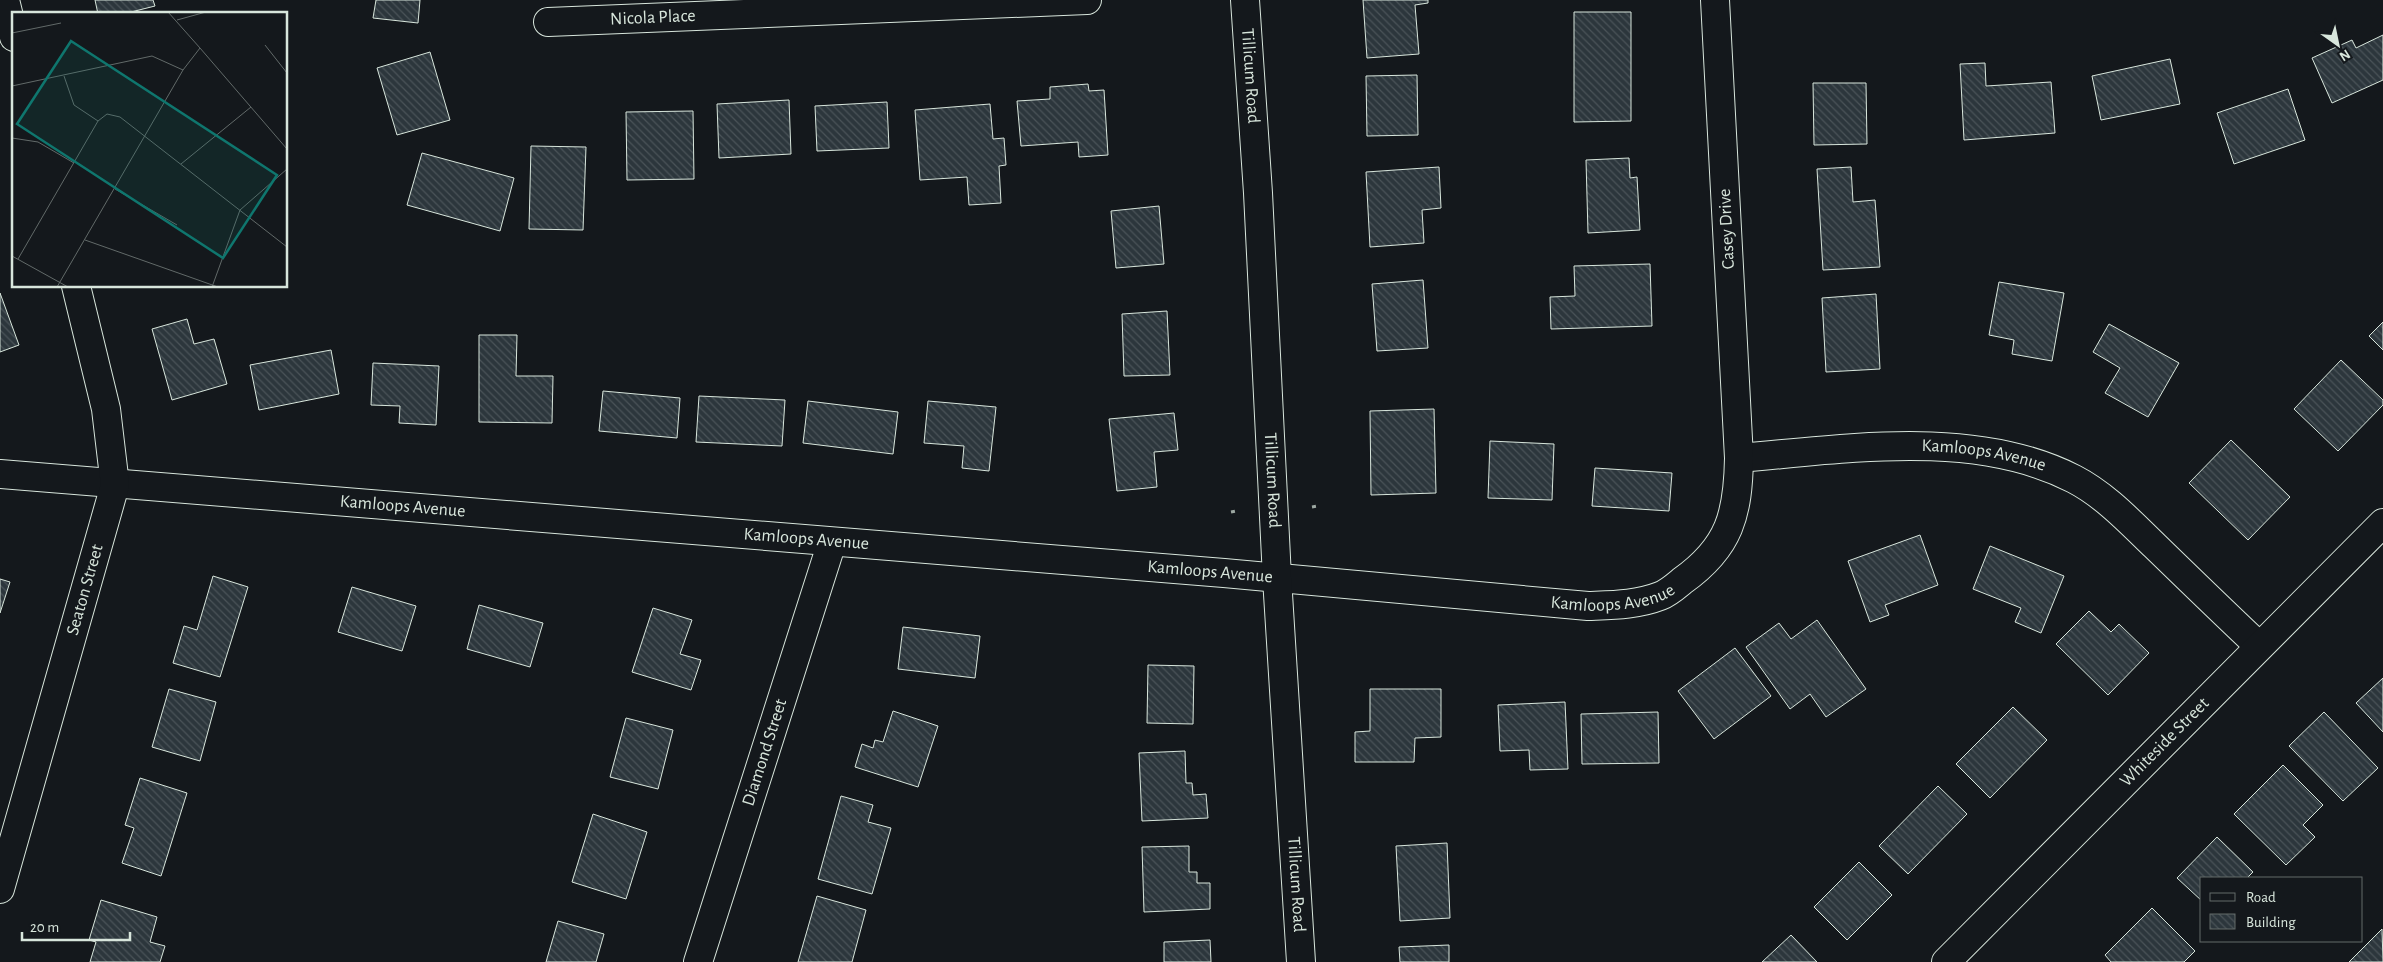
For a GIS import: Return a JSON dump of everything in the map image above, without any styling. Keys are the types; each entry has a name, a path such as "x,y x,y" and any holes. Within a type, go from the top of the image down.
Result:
{"street":[{"path":"5,0 12,29"},
{"name":"Nicola Place","path":"548,22 1086,0"},
{"name":"Tillicum Road","path":"1245,0 1254,129 1277,578 1301,962"},
{"name":"Casey Drive","path":"1715,0 1739,458"},
{"name":"Seaton Street","path":"0,889 115,484 106,409 76,288"},
{"name":"Kamloops Avenue","path":"0,474 1277,578 1588,606 1626,605 1662,596 1703,566 1730,527 1738,493 1739,458 1864,448 1964,447 2023,458 2074,479 2109,502 2259,646"},
{"name":"Whiteside Street","path":"1946,962 2383,523"},
{"name":"Diamond Street","path":"698,962 832,542"}],"path":[{"path":"1312,507 1318,506"}],"building":[{"path":"95,0 153,0 155,6 131,12 98,12"},
{"path":"376,0 420,0 418,23 373,18"},
{"path":"1363,0 1428,0 1428,3 1415,5 1419,54 1367,58"},
{"path":"1574,12 1631,12 1631,121 1574,122"},
{"path":"2383,35 2383,80 2332,103 2312,58 2352,40 2356,48"},
{"path":"430,52 450,120 397,135 377,68"},
{"path":"2170,59 2180,104 2101,120 2092,76"},
{"path":"1985,63 1986,86 2051,82 2055,133 1964,140 1960,64"},
{"path":"1417,75 1418,135 1367,136 1366,76"},
{"path":"1813,83 1866,83 1867,144 1814,145"},
{"path":"1088,84 1089,91 1104,90 1108,155 1079,157 1078,142 1021,146 1017,101 1050,99 1050,87"},
{"path":"2288,89 2305,140 2234,164 2217,113"},
{"path":"789,100 791,154 719,158 717,104"},
{"path":"887,102 889,148 817,151 815,106"},
{"path":"990,104 993,139 1004,138 1006,165 999,166 1001,203 969,205 967,177 920,180 915,110"},
{"path":"693,111 694,179 627,180 626,112"},
{"path":"531,146 586,147 583,230 529,229"},
{"path":"422,153 514,178 500,231 407,205"},
{"path":"1629,158 1630,178 1637,177 1640,230 1588,233 1586,160"},
{"path":"1439,167 1441,208 1422,210 1424,243 1370,247 1366,172"},
{"path":"1851,167 1853,202 1875,200 1880,267 1823,270 1817,169"},
{"path":"1159,206 1164,264 1116,268 1111,211"},
{"path":"1650,264 1652,326 1551,329 1550,297 1575,296 1574,266"},
{"path":"1423,280 1428,348 1377,351 1372,284"},
{"path":"1999,282 2064,293 2052,361 2012,354 2014,340 1989,335"},
{"path":"0,293 19,345 0,352"},
{"path":"1876,294 1880,369 1826,372 1822,298"},
{"path":"1167,311 1170,375 1124,376 1122,314"},
{"path":"187,319 194,344 214,339 227,384 172,400 152,329"},
{"path":"2383,322 2383,350 2369,336"},
{"path":"2109,324 2179,363 2148,417 2105,393 2120,368 2093,352"},
{"path":"479,335 517,335 516,376 553,376 552,423 479,422"},
{"path":"331,350 339,394 259,410 250,365"},
{"path":"2341,360 2383,400 2383,405 2338,451 2294,409"},
{"path":"373,363 439,366 436,425 399,423 400,406 371,405"},
{"path":"603,391 680,398 677,438 599,431"},
{"path":"699,396 785,400 782,446 696,442"},
{"path":"808,401 898,412 893,454 803,443"},
{"path":"928,401 996,407 989,471 962,468 964,446 924,443"},
{"path":"1434,409 1436,493 1371,495 1370,411"},
{"path":"1174,413 1178,450 1154,452 1157,487 1117,491 1109,419"},
{"path":"2231,440 2290,497 2248,540 2189,483"},
{"path":"1490,441 1554,444 1552,500 1488,498"},
{"path":"1595,468 1672,473 1669,511 1592,506"},
{"path":"1920,535 1938,585 1885,605 1889,615 1870,622 1848,561"},
{"path":"1990,546 2064,576 2041,633 2015,622 2021,608 1973,589"},
{"path":"213,576 248,587 220,677 173,663 184,626 197,630"},
{"path":"0,579 10,582 0,613"},
{"path":"352,587 416,606 402,651 338,632"},
{"path":"479,605 543,623 530,667 467,649"},
{"path":"653,608 692,620 680,654 701,660 691,690 632,672"},
{"path":"2089,611 2111,632 2119,624 2149,653 2108,695 2056,644"},
{"path":"1817,620 1866,689 1826,717 1810,694 1790,709 1746,647 1779,623 1791,639"},
{"path":"903,627 980,636 975,678 898,669"},
{"path":"1735,648 1771,696 1714,739 1678,691"},
{"path":"1148,665 1194,666 1193,724 1147,723"},
{"path":"2383,678 2383,732 2356,703"},
{"path":"169,689 216,702 200,761 152,747"},
{"path":"1370,689 1441,689 1441,737 1415,738 1414,762 1355,762 1355,732 1370,731"},
{"path":"1565,702 1568,769 1530,770 1529,750 1500,751 1498,705"},
{"path":"2013,707 2047,740 1990,798 1956,764"},
{"path":"893,711 938,726 918,787 855,767 862,744 873,748 875,740 883,742"},
{"path":"1658,712 1659,763 1582,764 1581,714"},
{"path":"2324,712 2378,768 2343,801 2289,746"},
{"path":"626,718 673,730 658,789 610,777"},
{"path":"1185,751 1186,783 1192,783 1193,795 1206,794 1208,818 1142,821 1139,753"},
{"path":"2283,765 2323,805 2303,825 2315,837 2286,865 2234,814"},
{"path":"140,778 187,793 161,876 122,863 134,828 125,825"},
{"path":"1938,786 1967,814 1908,874 1879,846"},
{"path":"841,796 873,805 868,822 891,828 872,894 818,879"},
{"path":"593,814 647,832 626,899 572,882"},
{"path":"2217,837 2253,872 2248,877 2200,877 2200,899 2177,878"},
{"path":"1447,843 1450,918 1400,921 1396,846"},
{"path":"1189,846 1189,872 1197,872 1197,883 1210,883 1210,909 1144,912 1142,847"},
{"path":"1859,862 1892,895 1847,940 1814,907"},
{"path":"817,896 866,910 852,962 798,962"},
{"path":"101,900 157,917 150,942 165,946 160,962 90,962 96,942 89,940"},
{"path":"2152,908 2195,951 2184,962 2111,962 2105,955"},
{"path":"558,921 604,934 596,962 546,962"},
{"path":"2382,929 2383,962 2349,962"},
{"path":"1791,935 1817,962 1762,962"},
{"path":"1210,940 1211,962 1164,962 1164,942"},
{"path":"1449,945 1449,962 1400,962 1399,947"}]}
